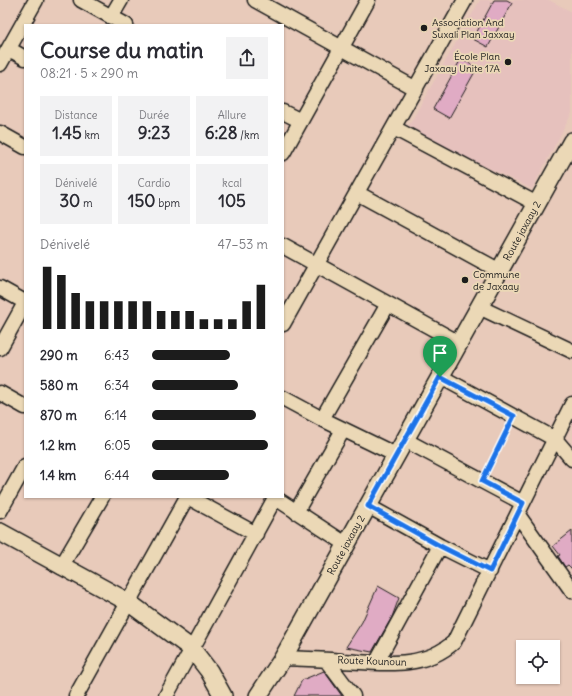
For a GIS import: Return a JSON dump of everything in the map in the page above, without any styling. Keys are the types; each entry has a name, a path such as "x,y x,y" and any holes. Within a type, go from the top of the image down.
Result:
{"street":[{"path":"0,64 36,0"},
{"path":"81,0 124,24"},
{"path":"111,17 121,0"},
{"path":"255,0 271,4 341,47 416,89"},
{"path":"284,151 368,0"},
{"path":"284,322 358,193 465,0"},
{"path":"9,49 24,57"},
{"path":"284,113 300,121"},
{"path":"394,128 537,204"},
{"path":"0,133 24,146"},
{"name":"Route jaxaay 2","path":"260,694 283,658 572,141"},
{"path":"358,193 500,271"},
{"path":"284,247 459,343"},
{"path":"0,288 24,301"},
{"path":"0,348 24,304"},
{"path":"322,419 388,304"},
{"path":"479,308 572,351"},
{"path":"440,377 555,439 572,459"},
{"path":"0,393 24,406"},
{"path":"284,399 396,456"},
{"name":"Route Kounoun","path":"283,658 376,663 409,663 421,660 445,650 454,642 572,404"},
{"path":"296,512 343,430"},
{"path":"405,440 482,481 520,509 572,591"},
{"path":"0,511 24,468"},
{"path":"62,567 101,498"},
{"path":"76,696 187,498"},
{"path":"190,498 256,534"},
{"path":"166,696 256,534 274,498"},
{"path":"275,498 346,544"},
{"path":"368,506 440,546 490,571"},
{"path":"0,532 128,602 192,649 209,671 223,696"},
{"path":"376,663 440,546"},
{"path":"326,660 354,696"}],"path":[{"path":"482,481 514,416"}],"shaded area":[{"name":"École Plan Jaxaay Unite 17A","path":"480,0 549,0 572,12 572,113 532,189 407,129"}],"building":[{"path":"494,0 507,0 512,3 488,47 473,39"},
{"path":"461,59 477,68 449,118 433,109"},
{"path":"572,531 572,569 568,565 565,567 558,556 560,555 553,546"},
{"path":"378,586 399,598 392,617 372,652 346,647 362,622"},
{"path":"324,671 342,696 294,696 302,680"}],"place":[{"name":"Association And Suxali Plan Jaxxay","path":"424,28"},
{"name":"École Plan Jaxaay Unite 17A","path":"508,62"},
{"name":"Commune de Jaxaay","path":"465,280"}],"route":[{"path":"440,377 514,416 482,481 523,503 490,571 440,546 368,506 440,377"}]}
